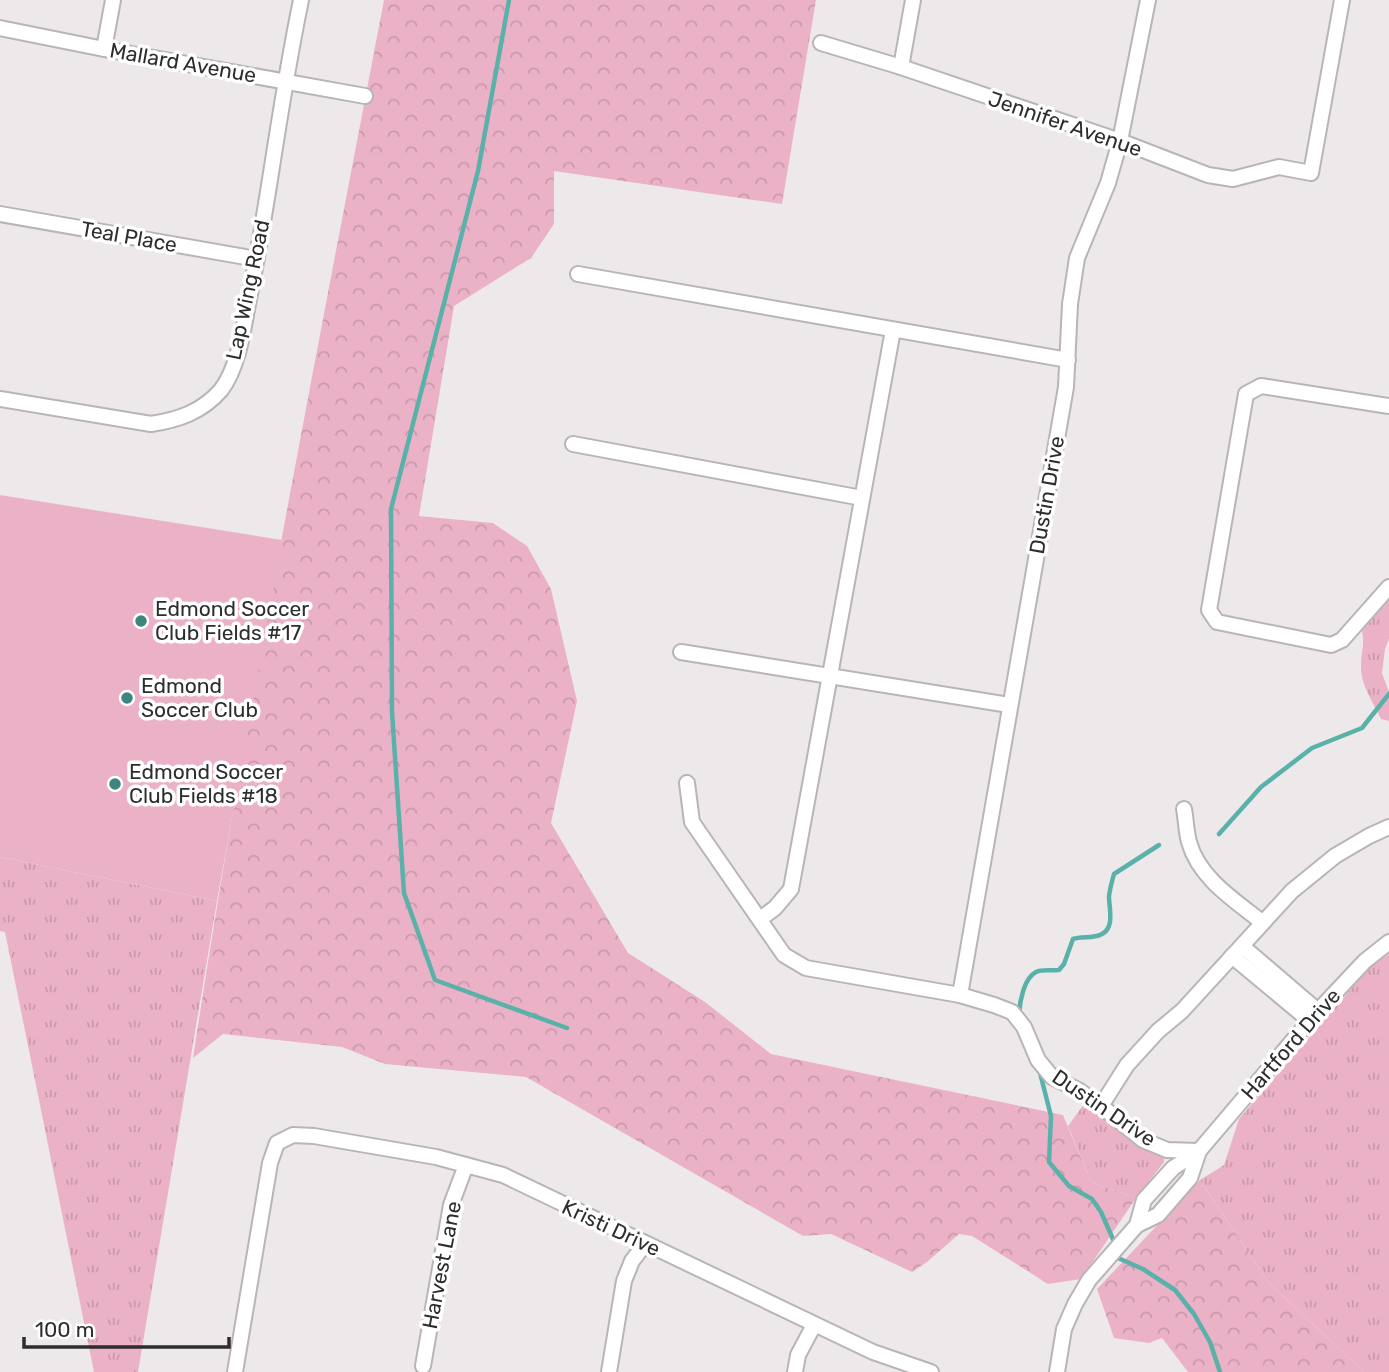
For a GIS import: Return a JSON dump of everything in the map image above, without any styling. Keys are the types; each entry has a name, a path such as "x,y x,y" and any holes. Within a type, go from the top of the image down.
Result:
{"street":[{"path":"104,49 113,0"},
{"name":"Lap Wing Road","path":"0,399 151,424 176,420 200,408 221,389 234,365 242,335 301,0"},
{"path":"901,67 913,0"},
{"name":"Dustin Drive","path":"960,995 1066,387 1070,304 1076,258 1108,183 1120,141 1147,0"},
{"name":"Jennifer Avenue","path":"821,43 901,67 1120,141 1208,176 1233,179 1279,167 1311,173 1342,0"},
{"name":"Mallard Avenue","path":"0,28 365,96"},
{"name":"Teal Place","path":"0,214 257,260"},
{"path":"578,274 1068,360"},
{"path":"760,919 775,908 791,888 893,330"},
{"path":"1389,407 1261,386 1246,394 1209,610 1217,622 1331,645 1342,640 1389,587"},
{"path":"573,444 862,498"},
{"path":"681,652 1009,705"},
{"name":"Dustin Drive","path":"687,783 692,822 784,955 806,968 960,995 1012,1012 1024,1027 1038,1060 1052,1077 1078,1090 1143,1140 1167,1150 1199,1151"},
{"path":"1184,809 1189,843 1202,867 1212,881 1262,922"},
{"path":"1101,1106 1127,1065 1142,1048 1182,1011 1292,891 1335,856 1389,827"},
{"name":"Hartford Drive","path":"1057,1372 1064,1329 1075,1304 1089,1280 1137,1224 1144,1200 1173,1168 1199,1151 1314,1016 1365,961 1389,942"},
{"path":"1237,951 1314,1016"},
{"name":"Kristi Drive","path":"235,1372 270,1163 277,1143 293,1135 314,1136 436,1157 503,1175 814,1325 873,1352 931,1372"},
{"name":"Harvest Lane","path":"423,1366 452,1205 466,1165"},
{"path":"609,1372 624,1281 632,1261 645,1244"},
{"path":"795,1372 798,1355 814,1325"}],"green space":[{"path":"384,0 816,0 782,204 554,171 554,224 531,258 454,306 419,516 493,523 527,546 551,589 577,701 551,823 628,953 705,1002 771,1054 1063,1115 1091,1182 1136,1198 1081,1279 1048,1284 972,1236 959,1234 912,1272 831,1234 803,1236 526,1077 385,1064 342,1047 223,1034 193,1058 259,660"},
{"name":"Edmond Soccer Club","path":"0,495 282,540 217,901 0,857"},
{"path":"1389,600 1389,639 1382,673 1389,692 1389,721 1381,719 1371,699 1361,665 1362,631"},
{"path":"0,857 217,901 138,1372 94,1372 5,932 0,931"},
{"path":"1389,954 1389,1372 1364,1372 1269,1283 1200,1180 1224,1165 1239,1119 1371,966"},
{"path":"1085,1103 1146,1149 1164,1157 1164,1162 1136,1198 1091,1182 1068,1126"},
{"path":"1200,1180 1269,1283 1364,1372 1188,1372 1162,1338 1149,1343 1114,1338 1097,1289"}],"waterway":[{"path":"509,0 478,171 391,509 392,712 404,893 435,980 567,1028"},
{"path":"1219,834 1261,787 1312,748 1362,728 1389,694"},
{"path":"1019,1013 1023,990 1032,975 1041,971 1059,970 1073,939 1102,934 1109,927 1109,896 1114,874 1159,845"},
{"path":"1039,1069 1051,1116 1049,1162 1069,1186 1092,1199 1101,1212 1116,1246"},
{"path":"1118,1254 1118,1258 1143,1269 1175,1290 1194,1314 1210,1342 1220,1372"}],"place":[{"name":"Edmond Soccer Club Fields #17","path":"141,621"},
{"name":"Edmond Soccer Club","path":"127,698"},
{"name":"Edmond Soccer Club Fields #18","path":"115,784"}]}
